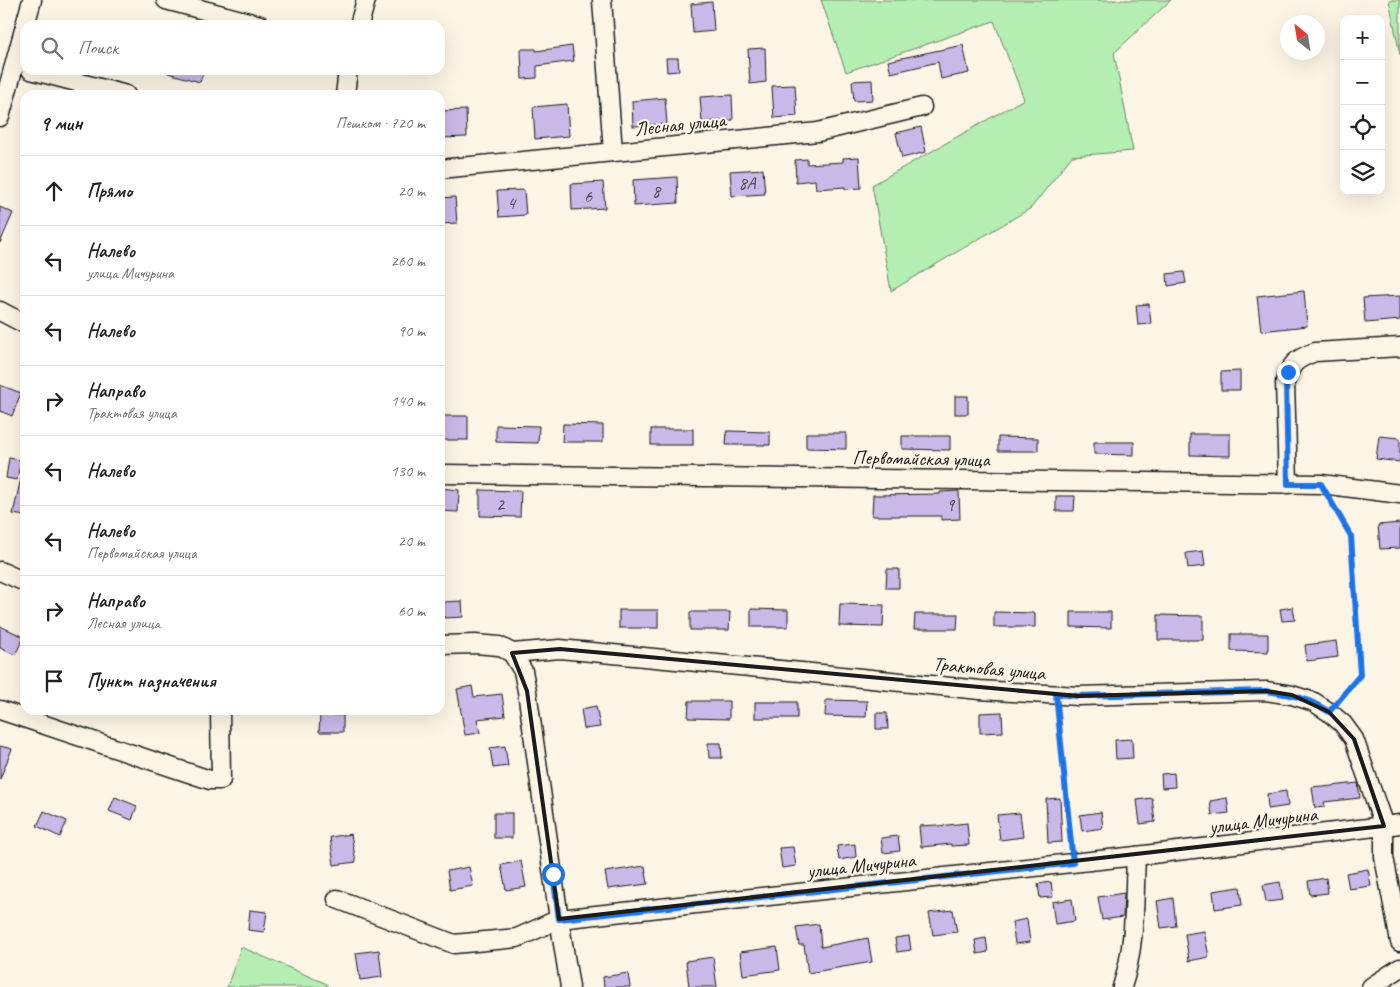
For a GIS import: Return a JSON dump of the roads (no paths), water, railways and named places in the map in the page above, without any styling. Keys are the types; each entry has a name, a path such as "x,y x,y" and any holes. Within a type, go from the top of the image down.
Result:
{"street":[{"path":"26,20 32,0"},
{"path":"166,0 241,20"},
{"path":"360,20 366,0"},
{"path":"602,0 613,152"},
{"path":"0,117 20,42"},
{"path":"50,75 107,90"},
{"path":"346,90 347,75"},
{"name":"Лесная улица","path":"445,169 818,132 922,107"},
{"path":"0,311 20,321"},
{"path":"1288,484 1286,382 1288,372 1294,362 1303,356 1315,352 1400,348"},
{"name":"Первомайская улица","path":"445,474 1321,484 1400,494"},
{"path":"0,571 20,580"},
{"path":"445,645 499,646 512,654 523,671 570,987"},
{"name":"Трактовая улица","path":"512,654 560,650 980,690 1056,694 1266,691 1292,695 1314,702 1343,724 1354,739 1392,825 1384,857 1400,942"},
{"path":"0,710 210,780 221,780 220,715"},
{"name":"улица Мичурина","path":"337,899 454,944 517,938 559,919 1136,856 1392,825"},
{"path":"1122,987 1127,972 1131,945 1136,856"},
{"path":"1371,987 1400,968"}]}
